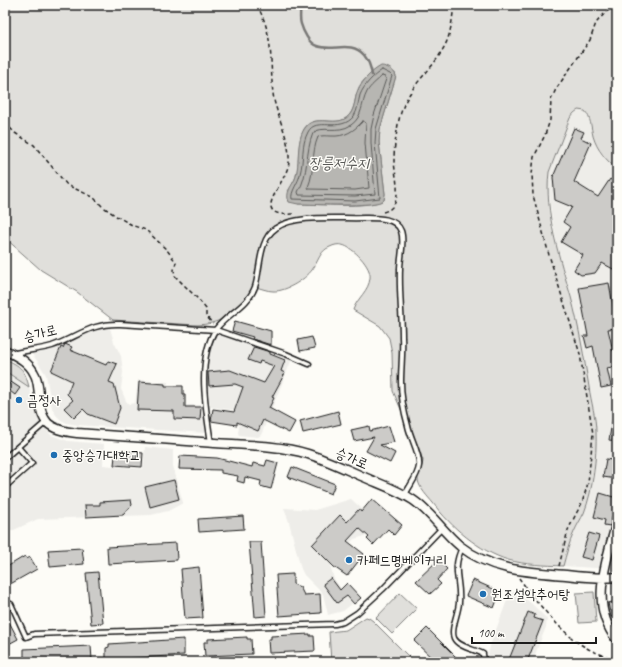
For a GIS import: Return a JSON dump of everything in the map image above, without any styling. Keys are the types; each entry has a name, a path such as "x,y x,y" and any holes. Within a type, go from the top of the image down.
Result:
{"street":[{"name":"승가로","path":"8,352 27,364 35,374 42,414 46,422 56,430 64,432 287,449 307,454 404,495 421,506 462,547 488,562 514,571 603,578 617,577"},
{"path":"617,521 601,590 602,608 606,624 617,640"}],"lane":[{"path":"211,443 204,371 207,349 216,330 252,293 256,284 266,240 275,228 282,224 297,220 375,218 389,220 401,230 402,240 400,276 402,394 407,425 419,462 418,471 404,495"},
{"name":"승가로","path":"8,352 53,345 94,326 111,323 216,330 286,354 309,364"},
{"path":"5,458 46,422"},
{"path":"5,487 32,463 18,447"},
{"path":"5,602 11,604 26,637 34,634 335,624 343,622 357,614 442,528"},
{"path":"462,547 456,562 459,603 453,635 456,642 482,654 484,662"}],"path":[{"path":"257,5 268,31 274,95 284,130 288,154 288,169 286,176 273,198 271,207 276,213 300,214"},
{"path":"381,213 390,210 396,203 397,190 394,160 395,143 400,116 411,92 443,50 448,37 454,5"},
{"path":"559,566 568,530 582,503 588,483 593,434 580,354 549,254 533,195 532,174 534,157 545,135 550,120 551,100 556,89 590,40 596,23 605,13 616,5"},
{"path":"5,123 15,133 34,146 67,185 93,197 102,206 116,216 134,226 146,230 167,250 176,262 174,270 175,276 206,309 206,316 216,330"},
{"path":"514,571 549,615 577,642 585,647 617,660"}],"shaded area":[{"path":"5,5 617,5 617,169 599,150 593,136 587,114 585,111 578,110 570,118 549,172 548,187 551,219 579,331 596,426 596,452 590,494 584,513 575,529 563,566 515,562 487,551 466,537 448,521 422,489 418,477 423,460 393,391 392,353 389,338 380,326 353,310 369,283 370,274 365,263 351,249 342,245 327,248 320,255 314,267 307,276 296,284 278,291 268,291 255,287 235,310 224,318 212,323 197,325 113,320 77,292 41,270 5,238","holes":["378,68 395,73 396,76 380,129 379,142 385,194 384,200 376,203 354,205 298,204 288,191 294,182 304,129 308,124 313,122 336,121 346,118 352,112 357,91 361,84"]},
{"path":"578,110 586,111 595,143 600,153 617,169 617,569 563,566 571,538 584,513 588,501 596,440 595,418 572,302 558,253 548,188 549,172 570,118"},
{"path":"101,328 110,328 114,342 121,356 123,372 121,389 126,401 129,404 135,403 138,380 168,382 168,405 203,405 206,433 78,425 67,423 56,415 52,408 46,375 31,353 53,349 86,333"},
{"path":"219,334 292,359 261,435 258,437 239,435 241,415 239,411 210,407 207,382 208,361 214,338"},
{"path":"5,359 22,369 29,387 5,371"},
{"name":"중앙승가대학교","path":"5,371 29,387 40,422 51,435 68,441 104,444 103,465 143,469 145,447 173,450 173,466 183,503 168,511 151,515 38,519 5,534"},
{"path":"351,499 379,524 369,535 354,539 331,564 334,579 352,604 343,611 328,615 323,594 304,575 301,569 284,508 315,510"},
{"path":"515,591 532,604 547,619 546,627 532,662 486,662 491,643 509,595"},
{"path":"594,592 596,622 579,623 576,593"},
{"path":"400,593 417,609 392,634 376,618"},
{"path":"366,617 373,621 414,662 331,662 329,632 346,630"}],"water":[{"name":"장릉저수지","path":"381,66 390,69 396,76 380,129 379,142 385,194 384,200 369,204 357,205 298,204 289,202 288,193 297,173 301,135 304,129 309,124 314,122 336,121 347,118 354,107 357,92 362,83 369,75"}],"building":[{"path":"574,128 584,132 581,138 591,143 574,182 598,197 610,179 617,183 617,266 615,270 602,263 595,273 581,275 574,270 583,255 561,242 570,227 563,222 572,207 555,200 553,177"},
{"path":"609,283 614,311 617,310 617,328 608,329 613,351 617,350 617,366 607,368 611,386 601,388 593,346 587,348 584,336 588,336 579,288"},
{"path":"235,321 271,331 271,345 252,339 253,337 232,331"},
{"path":"312,337 315,348 300,351 298,340"},
{"path":"65,344 72,347 70,350 106,365 108,361 117,364 109,382 114,384 120,408 114,424 88,414 83,409 74,418 64,408 73,400 67,394 72,381 51,371 61,347 63,348"},
{"path":"254,347 270,352 270,354 285,360 281,371 285,373 272,397 274,398 269,408 295,422 289,433 263,420 258,431 237,422 237,425 211,421 213,409 234,412 243,387 235,384 209,386 208,372 230,370 264,383 274,366 260,361 259,364 248,360"},
{"path":"11,382 20,388 15,395 6,388"},
{"path":"139,382 165,384 165,386 183,386 183,394 185,394 185,407 201,407 200,420 174,419 174,411 137,410"},
{"path":"338,411 341,424 303,433 300,421"},
{"path":"613,416 617,416 617,441 609,440"},
{"path":"369,426 370,431 389,426 394,442 380,445 395,453 390,463 366,451 374,437 354,441 351,430"},
{"path":"126,451 143,453 142,467 114,465 115,456 126,457"},
{"path":"180,456 217,458 252,467 253,463 265,466 267,460 278,463 271,489 260,486 261,481 245,477 244,483 237,481 238,476 221,473 221,470 179,469"},
{"path":"606,459 617,461 617,479 603,477"},
{"path":"292,467 335,484 331,494 288,477"},
{"path":"174,480 179,499 150,507 145,487"},
{"path":"600,493 617,498 610,526 604,525 605,520 594,517"},
{"path":"372,499 402,525 394,535 388,529 373,545 367,539 369,537 359,528 347,541 364,554 347,576 334,567 312,545 340,515 347,522 359,509 361,512"},
{"path":"131,500 132,505 123,515 86,517 85,505 100,505 100,502"},
{"path":"243,516 244,529 199,532 198,519"},
{"path":"589,533 599,536 592,560 581,557"},
{"path":"249,542 261,542 266,616 255,617"},
{"path":"176,543 177,560 108,564 107,547"},
{"path":"82,548 84,564 50,567 48,550"},
{"path":"25,556 27,559 30,557 37,569 5,587 5,568"},
{"path":"438,560 447,569 437,580 441,584 430,594 416,581"},
{"path":"199,567 203,618 185,619 181,569"},
{"path":"98,572 103,623 91,624 86,573"},
{"path":"293,574 293,584 300,587 304,595 320,594 321,613 279,616 276,575"},
{"path":"331,578 340,590 347,583 361,598 354,604 347,596 337,603 323,584"},
{"name":"원조설악추어탕","path":"473,580 500,592 494,608 466,596"},
{"path":"617,601 617,616 611,617 608,603"},
{"path":"528,612 535,615 534,618 543,621 527,662 508,662"},
{"path":"5,614 18,639 5,646"},
{"path":"427,628 461,662 436,662 414,641"},
{"path":"310,634 310,636 314,636 315,651 269,653 268,639 271,639 271,636"},
{"path":"247,637 247,639 251,639 252,654 205,656 204,642 208,642 208,639"},
{"path":"184,639 184,655 106,660 106,648 109,647 109,644"},
{"path":"91,646 92,660 24,662 24,649"}],"waterway":[{"path":"300,5 301,24 311,43 317,46 329,48 348,47 359,51 367,60 372,75"}],"place":[{"name":"금정사","path":"19,400"},
{"name":"중앙승가대학교","path":"54,455"},
{"name":"카페드명베이커리","path":"349,560"},
{"name":"원조설악추어탕","path":"483,594"}]}
